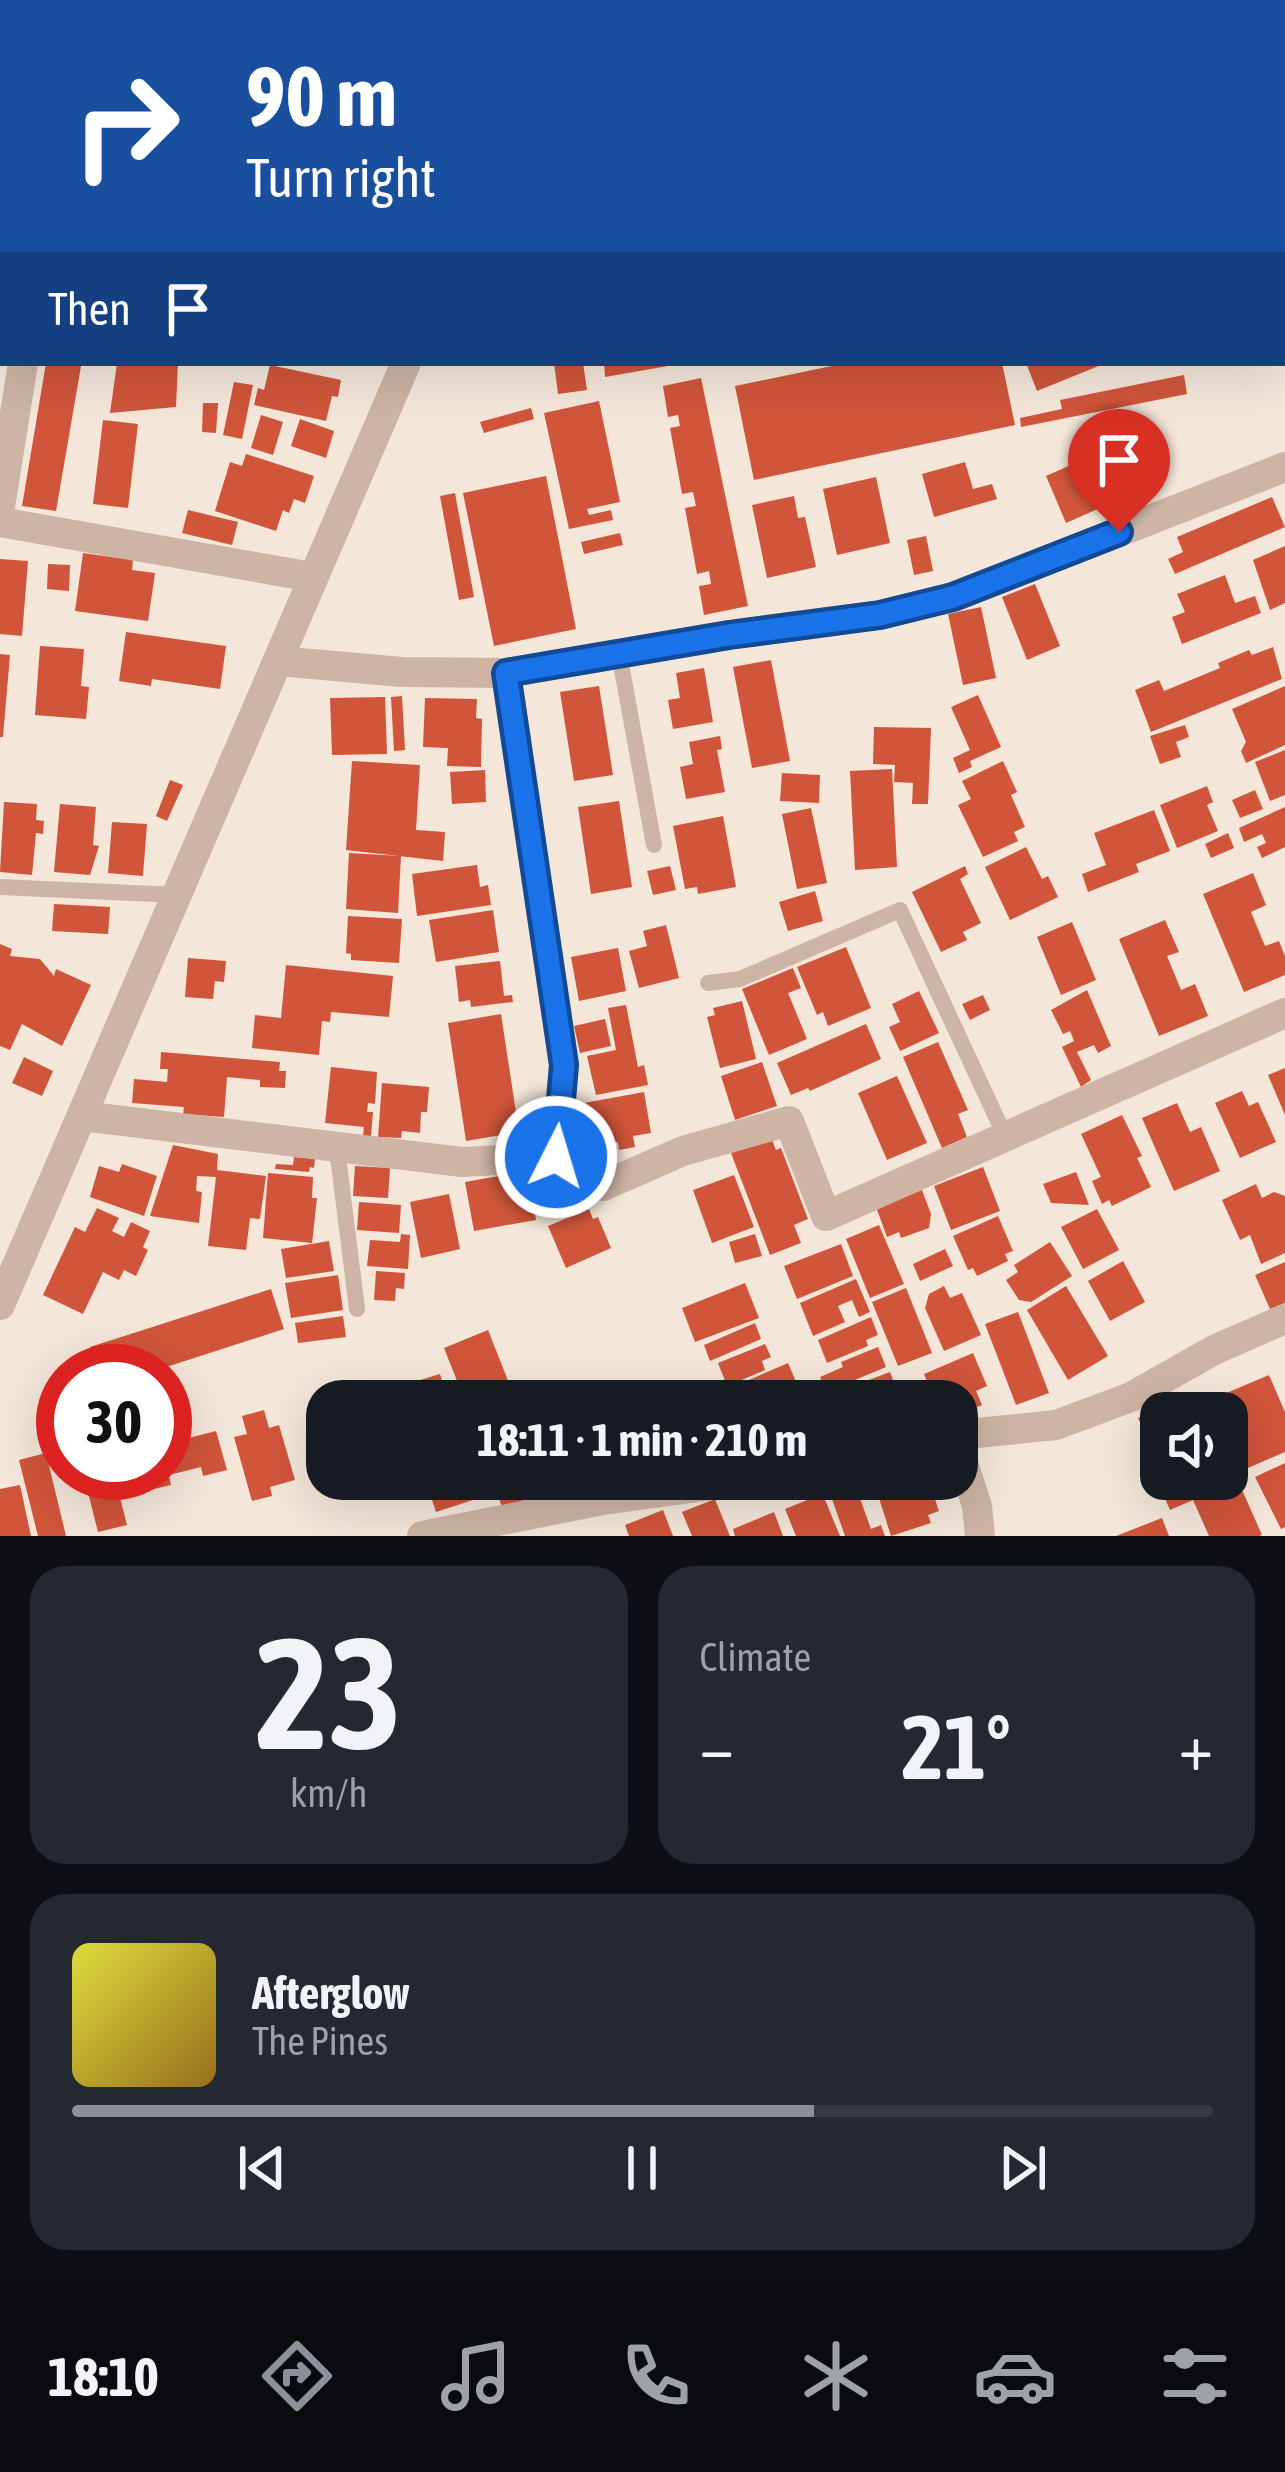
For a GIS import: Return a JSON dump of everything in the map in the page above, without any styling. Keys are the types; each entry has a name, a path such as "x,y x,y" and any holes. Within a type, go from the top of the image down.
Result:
{"street":[{"path":"0,507 23,366"},
{"path":"0,1305 405,366"},
{"path":"278,661 402,672 506,673 880,615 953,597 1285,466"},
{"path":"0,522 312,577"},
{"path":"506,673 564,1065 556,1157"},
{"path":"82,1116 462,1162 556,1157 603,1186 683,1150 789,1121 826,1216 1285,1013"},
{"path":"978,1433 1056,1425 1131,1396 1214,1350 1285,1319"},
{"path":"425,1536 603,1500"},
{"path":"975,1500 980,1536"}],"lane":[{"path":"619,653 654,844"},
{"path":"0,887 177,895"},
{"path":"708,982 740,979 900,910 1005,1136"},
{"path":"337,1149 357,1309"}],"building":[{"path":"45,366 81,366 56,511 22,506"},
{"path":"117,366 178,366 176,407 110,413"},
{"path":"270,366 341,380 326,421 254,405 258,388 264,390"},
{"path":"554,366 583,366 587,390 558,394"},
{"path":"604,366 668,366 605,377"},
{"path":"832,366 1003,366 1015,425 754,480 735,386"},
{"path":"1027,366 1099,366 1037,391"},
{"path":"1184,375 1187,394 1021,427 1020,418 1062,409 1060,400"},
{"path":"701,378 748,606 704,615 699,586 711,584 709,571 697,574 685,508 696,506 693,492 682,494 670,428 680,426 678,415 668,417 663,386"},
{"path":"234,382 253,385 242,439 223,435"},
{"path":"599,401 620,502 587,509 589,515 611,510 613,520 569,529 544,413"},
{"path":"203,403 218,403 216,433 202,432"},
{"path":"531,408 534,419 484,433 480,422"},
{"path":"261,415 283,422 273,455 251,448"},
{"path":"300,419 334,431 326,458 291,446"},
{"path":"103,420 138,424 128,508 93,504"},
{"path":"1143,433 1163,480 1066,523 1046,476"},
{"path":"246,454 314,476 305,503 294,499 289,513 283,510 276,531 215,511 230,462 242,466"},
{"path":"965,462 973,489 992,484 997,499 934,517 922,474"},
{"path":"546,476 576,629 494,646 463,493"},
{"path":"876,477 890,543 837,555 823,489"},
{"path":"455,493 474,597 459,600 440,496"},
{"path":"794,496 798,518 805,517 816,567 767,578 752,505"},
{"path":"1272,497 1285,527 1175,574 1168,559 1183,552 1177,537"},
{"path":"188,510 238,522 232,545 182,533"},
{"path":"620,533 623,545 584,554 581,542"},
{"path":"926,536 933,571 914,575 907,540"},
{"path":"1285,546 1285,603 1270,610 1253,560"},
{"path":"83,553 133,560 132,570 155,573 148,621 75,611"},
{"path":"0,559 28,561 22,636 0,634"},
{"path":"48,564 70,565 69,591 47,589"},
{"path":"1225,575 1235,603 1255,596 1261,613 1182,644 1172,617 1185,612 1177,594"},
{"path":"1035,584 1060,646 1027,660 1002,597"},
{"path":"981,607 996,678 963,685 948,614"},
{"path":"126,632 226,646 220,689 152,679 151,686 119,681"},
{"path":"40,646 84,649 81,686 89,687 86,719 35,715"},
{"path":"1273,647 1282,679 1151,732 1135,690 1159,680 1164,691 1220,668 1218,663 1249,650 1252,655"},
{"path":"0,654 10,655 3,737 0,737"},
{"path":"771,660 790,761 752,768 733,667"},
{"path":"704,668 713,722 673,729 668,700 680,698 676,673"},
{"path":"599,686 613,775 574,781 560,692"},
{"path":"1285,686 1285,745 1246,763 1241,751 1246,742 1232,709"},
{"path":"978,695 1001,747 970,761 972,767 959,773 953,758 970,750 951,707"},
{"path":"402,696 405,750 394,751 391,697"},
{"path":"385,697 387,754 332,755 330,698"},
{"path":"425,698 477,699 476,718 482,719 481,767 447,766 448,748 423,747"},
{"path":"1185,725 1189,737 1176,742 1181,757 1160,764 1150,736"},
{"path":"874,727 931,728 928,804 912,804 913,783 894,782 895,765 873,764"},
{"path":"720,736 722,749 717,750 725,792 686,799 680,767 693,764 689,742"},
{"path":"1285,750 1285,795 1270,801 1255,762"},
{"path":"352,761 420,765 416,830 445,832 443,861 346,850"},
{"path":"1003,761 1025,827 1014,832 1018,841 983,857 958,805 971,799 962,781"},
{"path":"892,769 897,867 855,870 850,771"},
{"path":"485,770 486,802 452,804 450,772"},
{"path":"782,773 820,775 819,803 780,801"},
{"path":"170,780 183,785 167,821 156,816"},
{"path":"1207,786 1213,802 1207,805 1218,831 1177,848 1160,805"},
{"path":"1255,790 1263,809 1240,818 1232,800"},
{"path":"619,801 632,887 591,894 578,807"},
{"path":"4,802 37,804 36,820 44,821 43,834 36,833 32,875 0,872"},
{"path":"60,804 96,807 93,845 99,846 90,875 54,872"},
{"path":"1285,807 1285,847 1262,858 1257,847 1266,843 1262,834 1244,842 1239,828"},
{"path":"811,808 827,883 797,889 782,814"},
{"path":"1154,810 1170,851 1136,864 1139,872 1088,892 1082,874 1106,865 1094,833"},
{"path":"723,816 736,887 698,894 697,887 685,889 673,826"},
{"path":"112,822 147,824 143,876 108,873"},
{"path":"1228,833 1234,848 1211,858 1205,844"},
{"path":"1026,847 1042,879 1048,876 1058,897 1010,920 985,867"},
{"path":"349,853 401,856 398,913 346,909"},
{"path":"477,865 480,887 488,885 491,905 417,916 412,874"},
{"path":"670,866 676,890 653,895 647,871"},
{"path":"965,866 968,874 960,879 981,923 963,932 967,940 941,952 912,892"},
{"path":"1253,873 1266,905 1251,912 1265,946 1279,941 1285,975 1244,992 1203,894"},
{"path":"815,891 823,921 788,931 779,902"},
{"path":"54,904 110,907 108,934 52,931"},
{"path":"493,910 499,952 436,962 429,920"},
{"path":"348,916 402,919 399,963 351,960 346,953"},
{"path":"1165,920 1179,952 1167,956 1181,990 1195,984 1208,1016 1159,1036 1119,939"},
{"path":"1072,922 1096,980 1061,995 1037,937"},
{"path":"666,925 679,978 639,988 629,951 647,946 643,931"},
{"path":"0,944 12,949 10,956 40,959 54,976 56,969 91,985 62,1046 22,1024 10,1050 0,1046"},
{"path":"846,947 871,1008 828,1026 823,1012 817,1015 797,967"},
{"path":"618,948 626,991 579,1001 571,957"},
{"path":"188,958 226,961 224,982 215,981 213,999 185,997"},
{"path":"500,961 504,996 512,995 513,1002 471,1007 470,1000 459,1002 455,966"},
{"path":"286,965 393,976 389,1017 331,1012 330,1022 322,1021 319,1055 252,1048 255,1015 281,1018"},
{"path":"793,968 801,988 788,993 807,1039 769,1055 742,989"},
{"path":"1087,990 1111,1046 1098,1053 1094,1045 1077,1052 1091,1080 1081,1087 1062,1047 1074,1041 1070,1031 1063,1034 1051,1010"},
{"path":"919,991 939,1033 900,1051 889,1027 900,1022 892,1004"},
{"path":"983,995 990,1010 970,1020 962,1004"},
{"path":"742,1001 756,1059 720,1068 707,1017 715,1015 713,1008"},
{"path":"626,1005 638,1067 644,1065 648,1085 596,1095 587,1056 616,1050 608,1008"},
{"path":"501,1014 519,1132 466,1141 448,1023"},
{"path":"605,1019 611,1046 580,1053 574,1026"},
{"path":"866,1024 881,1059 791,1095 777,1063"},
{"path":"938,1042 968,1110 958,1114 967,1137 942,1148 903,1057"},
{"path":"161,1052 280,1062 279,1071 286,1071 285,1088 260,1087 260,1080 227,1077 224,1117 183,1114 184,1107 132,1103 134,1079 167,1082 168,1069 160,1069"},
{"path":"24,1057 53,1071 42,1096 12,1083"},
{"path":"762,1062 777,1106 735,1120 721,1076"},
{"path":"331,1067 377,1072 375,1104 368,1103 367,1112 373,1112 371,1136 363,1136 364,1127 325,1123"},
{"path":"1285,1068 1285,1115 1268,1075"},
{"path":"897,1076 927,1143 887,1160 858,1093"},
{"path":"382,1083 429,1087 420,1133 402,1131 401,1138 378,1137"},
{"path":"1242,1091 1249,1106 1258,1102 1276,1142 1240,1158 1215,1103"},
{"path":"644,1092 651,1133 633,1136 635,1147 619,1150 618,1143 602,1133 589,1135 584,1103"},
{"path":"1177,1103 1190,1132 1201,1127 1220,1171 1174,1191 1142,1118"},
{"path":"1122,1115 1151,1187 1112,1206 1109,1200 1102,1204 1092,1181 1101,1177 1081,1134"},
{"path":"771,1137 776,1150 781,1148 808,1219 794,1225 801,1243 770,1255 731,1153"},
{"path":"173,1145 218,1154 217,1170 266,1176 260,1219 250,1218 246,1250 208,1246 216,1177 197,1176 196,1191 202,1192 199,1223 150,1216"},
{"path":"294,1157 315,1159 314,1168 309,1172 275,1169 276,1164 293,1165"},
{"path":"122,1164 157,1176 144,1216 90,1197 99,1166 119,1172"},
{"path":"355,1166 390,1168 388,1198 353,1196"},
{"path":"983,1167 1000,1211 951,1230 934,1186"},
{"path":"522,1172 524,1183 530,1182 536,1220 474,1231 465,1182"},
{"path":"1076,1172 1089,1205 1051,1203 1043,1184"},
{"path":"268,1173 313,1177 312,1198 317,1198 312,1243 263,1238"},
{"path":"734,1175 754,1227 712,1243 693,1190"},
{"path":"546,1179 564,1181 562,1210 544,1208"},
{"path":"1256,1184 1262,1198 1274,1192 1285,1196 1285,1253 1261,1264 1250,1235 1240,1240 1222,1200"},
{"path":"922,1190 931,1214 929,1228 901,1238 899,1232 887,1237 876,1207"},
{"path":"449,1194 460,1249 421,1258 410,1202"},
{"path":"359,1202 401,1205 399,1233 357,1230"},
{"path":"97,1208 119,1218 112,1231 124,1237 131,1222 150,1231 143,1247 148,1250 136,1276 124,1270 119,1280 103,1272 83,1314 43,1295 75,1227 85,1232"},
{"path":"589,1209 593,1219 598,1217 611,1248 566,1268 548,1226"},
{"path":"1097,1209 1119,1250 1083,1269 1061,1227"},
{"path":"998,1216 1013,1251 1005,1254 1008,1261 977,1276 973,1268 968,1270 953,1236"},
{"path":"879,1225 904,1284 870,1298 846,1239"},
{"path":"401,1234 410,1235 408,1269 367,1266 370,1240 400,1242"},
{"path":"755,1234 762,1256 735,1263 729,1242"},
{"path":"329,1241 334,1271 286,1278 281,1249"},
{"path":"1050,1242 1072,1276 1031,1302 1019,1300 1006,1280 1018,1272 1014,1265"},
{"path":"841,1244 853,1276 797,1299 784,1266"},
{"path":"945,1249 953,1266 920,1281 913,1264"},
{"path":"1123,1261 1145,1302 1110,1321 1088,1281"},
{"path":"1285,1262 1285,1303 1270,1309 1255,1275"},
{"path":"376,1271 405,1273 404,1289 396,1288 395,1301 374,1300"},
{"path":"338,1275 343,1310 291,1318 285,1283"},
{"path":"856,1279 870,1312 859,1317 852,1300 838,1306 845,1322 813,1336 800,1303"},
{"path":"745,1283 759,1318 695,1342 682,1308"},
{"path":"944,1286 950,1298 962,1293 981,1335 944,1351 925,1308 929,1294"},
{"path":"1066,1286 1108,1356 1068,1380 1027,1310"},
{"path":"906,1288 932,1353 898,1366 872,1302"},
{"path":"271,1289 284,1329 192,1359 192,1344 99,1344"},
{"path":"1018,1312 1049,1393 1016,1405 985,1324"},
{"path":"343,1316 346,1337 298,1343 295,1323"},
{"path":"871,1317 878,1335 866,1340 868,1346 827,1363 818,1340"},
{"path":"755,1323 761,1339 710,1361 704,1345"},
{"path":"488,1330 508,1380 457,1380 444,1348"},
{"path":"765,1344 771,1357 762,1361 765,1370 741,1380 725,1380 718,1363"},
{"path":"878,1347 886,1367 855,1380 821,1380 843,1367 841,1362"},
{"path":"973,1353 987,1386 978,1390 978,1380 926,1380 924,1374"},
{"path":"788,1363 795,1380 749,1380"},
{"path":"890,1372 893,1380 869,1380"},
{"path":"1269,1375 1285,1412 1285,1452 1248,1468 1248,1392 1229,1392"},
{"path":"264,1410 269,1428 279,1425 295,1480 270,1487 272,1496 252,1501 234,1437 247,1434 242,1416"},
{"path":"216,1431 227,1470 203,1476 201,1467 192,1469 192,1437"},
{"path":"36,1456 36,1500 57,1500 66,1536 38,1536 19,1460"},
{"path":"1285,1463 1285,1527 1281,1529 1255,1477"},
{"path":"20,1485 31,1536 0,1536 0,1489"},
{"path":"90,1500 121,1500 127,1525 98,1532"},
{"path":"432,1500 473,1500 436,1512"},
{"path":"715,1500 730,1536 692,1536 682,1512"},
{"path":"807,1500 825,1500 840,1536 796,1536 785,1509"},
{"path":"832,1500 861,1500 871,1529 881,1525 885,1536 845,1536"},
{"path":"880,1500 935,1500 939,1511 928,1515 931,1523 891,1536"},
{"path":"1166,1500 1193,1500 1170,1510"},
{"path":"1193,1500 1246,1500 1262,1535 1259,1536 1209,1536"},
{"path":"663,1510 673,1536 629,1536 625,1525"},
{"path":"774,1512 783,1536 735,1536 733,1529"},
{"path":"1162,1518 1169,1536 1116,1536"}],"route":[{"path":"556,1157 564,1065 506,673 880,615 953,597 1119,532"}]}
